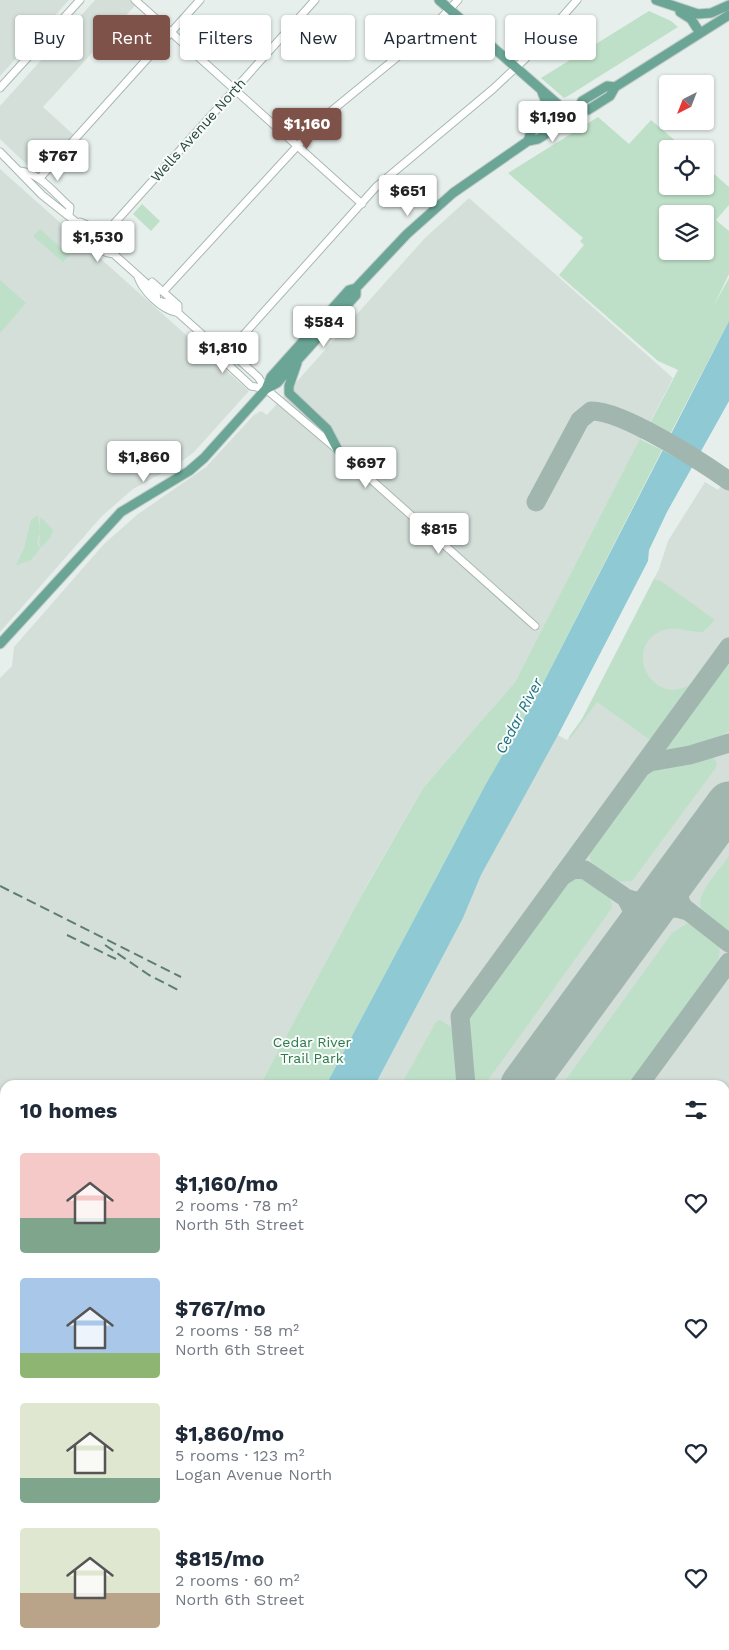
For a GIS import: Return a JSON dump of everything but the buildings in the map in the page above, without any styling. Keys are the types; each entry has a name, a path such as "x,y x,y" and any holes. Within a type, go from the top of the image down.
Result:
{"main road":[{"path":"439,0 569,114"},
{"path":"656,0 698,14 711,13 729,4"},
{"path":"656,0 687,16 700,33"},
{"path":"0,644 121,512 189,470 204,458 266,389 271,377 349,290 356,288 429,213 550,120 560,120 579,108 588,110 610,96 615,87 729,15"},
{"path":"530,136 546,117 546,102 540,90"},
{"path":"266,389 277,383 356,295 356,288"},
{"path":"298,359 290,381 290,393 327,429 338,450"}],"street":[{"path":"0,88 80,0"},
{"path":"135,0 362,204"},
{"path":"39,179 200,0"},
{"name":"Wells Avenue North","path":"102,237 314,0"},
{"path":"163,292 297,145 347,96 429,30 458,0"},
{"path":"230,352 388,176 476,106 516,68 577,0"},
{"path":"0,152 36,190 61,212 69,215 76,221 88,224 112,246 114,254 138,276 148,279 178,305 178,313"},
{"path":"20,171 31,172 39,179 70,207 69,215"},
{"path":"76,221 79,230 104,254 114,254"},
{"path":"138,276 141,286 157,301 169,311 178,313 205,337 213,337 258,378 266,389 338,450 535,626"},
{"path":"205,337 205,344 252,386 266,389"}],"shaded area":[{"path":"0,0 69,0 55,15 15,15 15,59 0,76"},
{"path":"95,0 140,0 126,15 93,15 93,52 43,107 76,137 40,177 0,139 0,106 41,60 83,60 82,15"},
{"path":"0,169 249,391 194,452 177,465 133,489 102,516 0,632"},
{"path":"469,198 673,378 515,682 423,788 368,883 263,1080 0,1080 0,678 12,666 14,647 104,544 138,514 206,467 254,415 261,411 267,415 424,239"},
{"path":"729,475 729,1080 378,1080 463,918 481,875 555,738 558,735 567,740 582,719 659,569 668,541 705,482 718,490"}],"green space":[{"path":"649,11 671,21 678,27 564,98 541,78 570,60 596,60 596,44"},
{"path":"598,117 629,144 651,120 659,127 659,130 663,130 674,140 659,140 659,195 714,195 714,174 729,187 729,205 716,220 729,231 729,274 714,305 729,278 729,321 669,436 649,425 678,370 658,361 559,275 584,245 580,241 583,238 508,173"},
{"path":"142,204 160,221 151,231 133,214"},
{"path":"40,229 69,255 63,262 33,236"},
{"path":"0,280 26,303 0,333"},
{"name":"Cedar River Trail Park","path":"640,439 662,450 535,699 453,846 329,1080 263,1080 361,896 423,788 515,682"},
{"path":"38,515 40,533 37,542 40,549 31,560 16,565 24,548 31,520"},
{"path":"41,517 53,530 51,537 41,548 39,542"},
{"path":"654,579 661,581 715,620 703,632 666,629 649,640 643,652 644,664 649,676 657,685 669,689 683,688 697,679 699,680 653,742 597,702 570,739 569,737 582,719"},
{"path":"729,657 729,731 698,746 681,750 665,748 667,741"},
{"path":"708,756 715,759 717,763 715,769 632,881 616,882 594,866 590,860 590,845 644,772 653,766"},
{"path":"729,856 729,932 713,923 704,915 701,897 705,888"},
{"path":"571,874 578,874 592,879 604,889 611,901 612,908 488,1080 475,1080 466,1018 469,1010"},
{"path":"686,924 700,929 709,935 719,947 720,952 716,967 633,1080 566,1080 672,933"},
{"path":"440,1020 451,1027 454,1034 456,1080 404,1080 436,1022"}],"water":[{"path":"729,321 729,401 667,512 649,550 648,561 558,735 481,875 463,918 378,1080 329,1080 486,784 535,699"}],"pier":[{"path":"667,435 702,453 694,467 660,449"}],"taxiway":[{"path":"536,502 580,420 591,411 605,413 641,428 682,450 729,481"},
{"path":"466,1080 460,1016 729,647"},
{"path":"642,767 650,762 690,755 729,743"},
{"path":"684,866 678,886 683,907 729,943"},
{"path":"561,877 574,869 585,870 626,898 635,915 632,936"},
{"path":"626,898 642,901 657,896 666,890"},
{"path":"644,920 664,909 675,908 687,911"},
{"path":"643,1080 729,962"}],"runway":[{"path":"527,1080 729,804"}],"railway":[{"path":"0,886 181,977"},
{"path":"67,935 116,959"},
{"path":"105,945 149,975 180,991"}],"water label":[{"name":"Cedar River","path":"519,716"}]}
